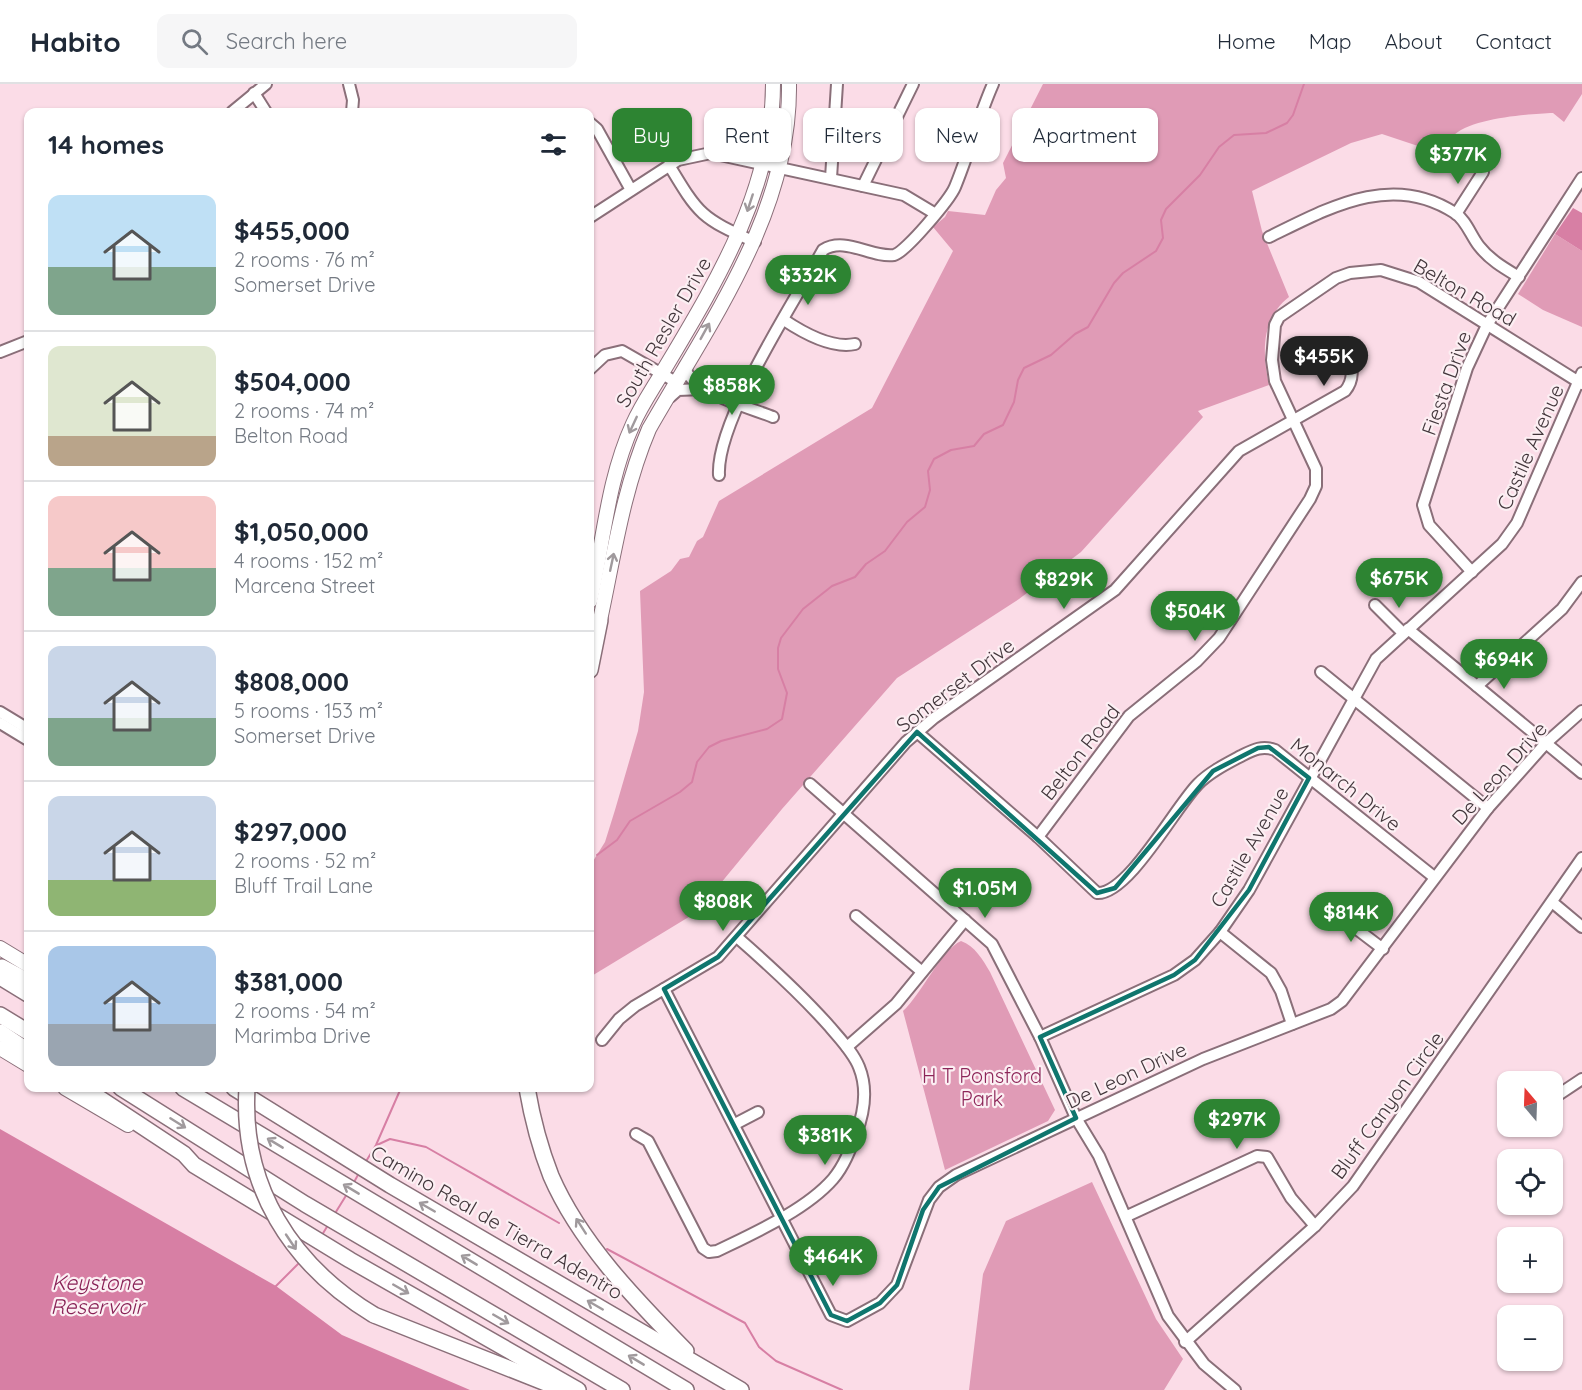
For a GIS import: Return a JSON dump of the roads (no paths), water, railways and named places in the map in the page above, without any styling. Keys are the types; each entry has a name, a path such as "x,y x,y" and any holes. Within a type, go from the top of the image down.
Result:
{"highway":[{"path":"594,650 600,620"},
{"path":"0,966 24,979"},
{"path":"0,977 24,992"},
{"path":"0,1015 24,1030"},
{"path":"0,1032 24,1048"},
{"path":"90,1092 184,1154 194,1165 350,1260 578,1390"},
{"path":"127,1092 305,1204 622,1390"},
{"path":"190,1092 686,1390"},
{"name":"Camino Real de Tierra Adentro","path":"240,1092 390,1185 741,1390"},
{"path":"247,1092 249,1144 258,1178 278,1220 309,1265 342,1294 374,1315 563,1390"},
{"path":"528,1092 551,1176 579,1225 623,1285 700,1366"}],"main road":[{"name":"South Resler Drive","path":"594,579 615,469 634,422 740,235 764,163 773,84"},
{"name":"South Resler Drive","path":"594,634 600,620 627,490 637,457 666,399 755,242 780,168 787,130 789,84"},
{"path":"0,948 24,963"},
{"path":"0,1048 24,1063"},
{"path":"72,1092 194,1165"}],"street":[{"path":"237,108 266,84"},
{"path":"349,84 352,108"},
{"path":"831,178 837,84"},
{"path":"863,186 913,84"},
{"path":"719,475 720,453 740,404 759,363 823,250 831,245 840,245 897,254 904,251 954,189 993,84"},
{"path":"254,93 263,108"},
{"path":"594,126 631,190"},
{"path":"594,214 669,165 688,156 711,153 904,195 934,213"},
{"path":"669,165 699,213 711,222 755,242"},
{"path":"1456,214 1484,172"},
{"name":"Fiesta Drive","path":"1472,572 1429,525 1423,505 1467,368 1487,325 1577,195 1582,178"},
{"path":"1269,237 1336,204 1373,196 1417,198 1456,214 1494,262 1519,277"},
{"name":"Belton Road","path":"1038,837 1129,716 1197,661 1219,638 1310,499 1316,486 1316,469 1273,372 1275,325 1286,310 1336,278 1366,270 1397,273 1419,282 1581,380"},
{"path":"784,320 812,336 841,344 855,344"},
{"path":"0,352 24,343"},
{"name":"Somerset Drive","path":"602,1040 624,1014 712,962 738,938 843,814 917,732 1104,599 1235,455 1250,444 1345,391 1352,383 1353,372 1348,348"},
{"path":"594,365 605,355 622,351 676,382"},
{"path":"685,366 688,375 703,389 773,417"},
{"name":"Castile Avenue","path":"1040,1038 1174,975 1195,960 1220,932 1249,890 1376,659 1502,544 1517,523 1581,380"},
{"path":"666,399 678,390 703,389"},
{"path":"1477,686 1562,609 1582,582"},
{"path":"1375,605 1582,773"},
{"path":"1320,672 1488,808"},
{"name":"De Leon Drive","path":"664,989 831,1315 848,1322 880,1303 897,1285 924,1210 939,1187 956,1175 1203,1059 1331,1009 1342,1001 1488,808 1546,743 1582,711"},
{"path":"0,712 24,727"},
{"path":"0,723 24,738"},
{"name":"Monarch Drive","path":"917,732 1038,837 1092,890 1106,894 1115,888 1147,853 1197,785 1213,771 1258,748 1269,747 1434,877"},
{"path":"810,784 965,920 997,952 1040,1038 1076,1118 1099,1156 1127,1216 1152,1284 1185,1342 1204,1364 1235,1390"},
{"name":"Bluff Canyon Circle","path":"1185,1342 1315,1226 1366,1169 1582,858"},
{"path":"1552,902 1582,927"},
{"path":"1337,914 1383,949"},
{"path":"856,916 921,971"},
{"path":"847,1047 896,1004 965,920"},
{"path":"1220,932 1271,973 1281,991 1292,1024"},
{"path":"636,1134 648,1141 704,1248 709,1252 717,1251 783,1218 832,1180 846,1159 860,1123 864,1088 859,1066 847,1047 801,994 738,938"},
{"path":"1563,1091 1582,1078"},
{"path":"735,1124 758,1112"},
{"path":"1127,1216 1257,1156 1267,1157 1291,1198 1315,1226"}],"water":[{"path":"1573,208 1582,213 1582,251 1555,234"},
{"name":"Keystone Reservoir","path":"0,1129 276,1286 342,1335 470,1390 0,1390"}],"waterway":[{"path":"597,855 617,840 630,821 680,792 692,782 697,762 709,747 721,741 767,729 782,719 787,693 778,669 778,648 781,638 803,609 832,586 855,577 866,564 885,551 907,522 925,507 930,490 928,471 934,459 951,450 974,446 984,434 1003,425 1014,402 1018,380 1024,368 1051,355 1075,334 1088,327 1114,283 1123,273 1156,251 1163,238 1161,220 1166,209 1200,175 1219,147 1234,135 1266,133 1287,123 1293,115 1304,84"},
{"path":"365,1163 376,1145 399,1092"},
{"path":"377,1145 390,1139 426,1147 559,1223"},
{"path":"353,1184 359,1173"},
{"path":"334,1215 347,1194"},
{"path":"322,1235 328,1225"},
{"path":"607,1249 745,1323 759,1347 776,1361 842,1390"},
{"path":"276,1286 301,1261"}],"park label":[{"name":"H T Ponsford Park","path":"982,1086"}]}
